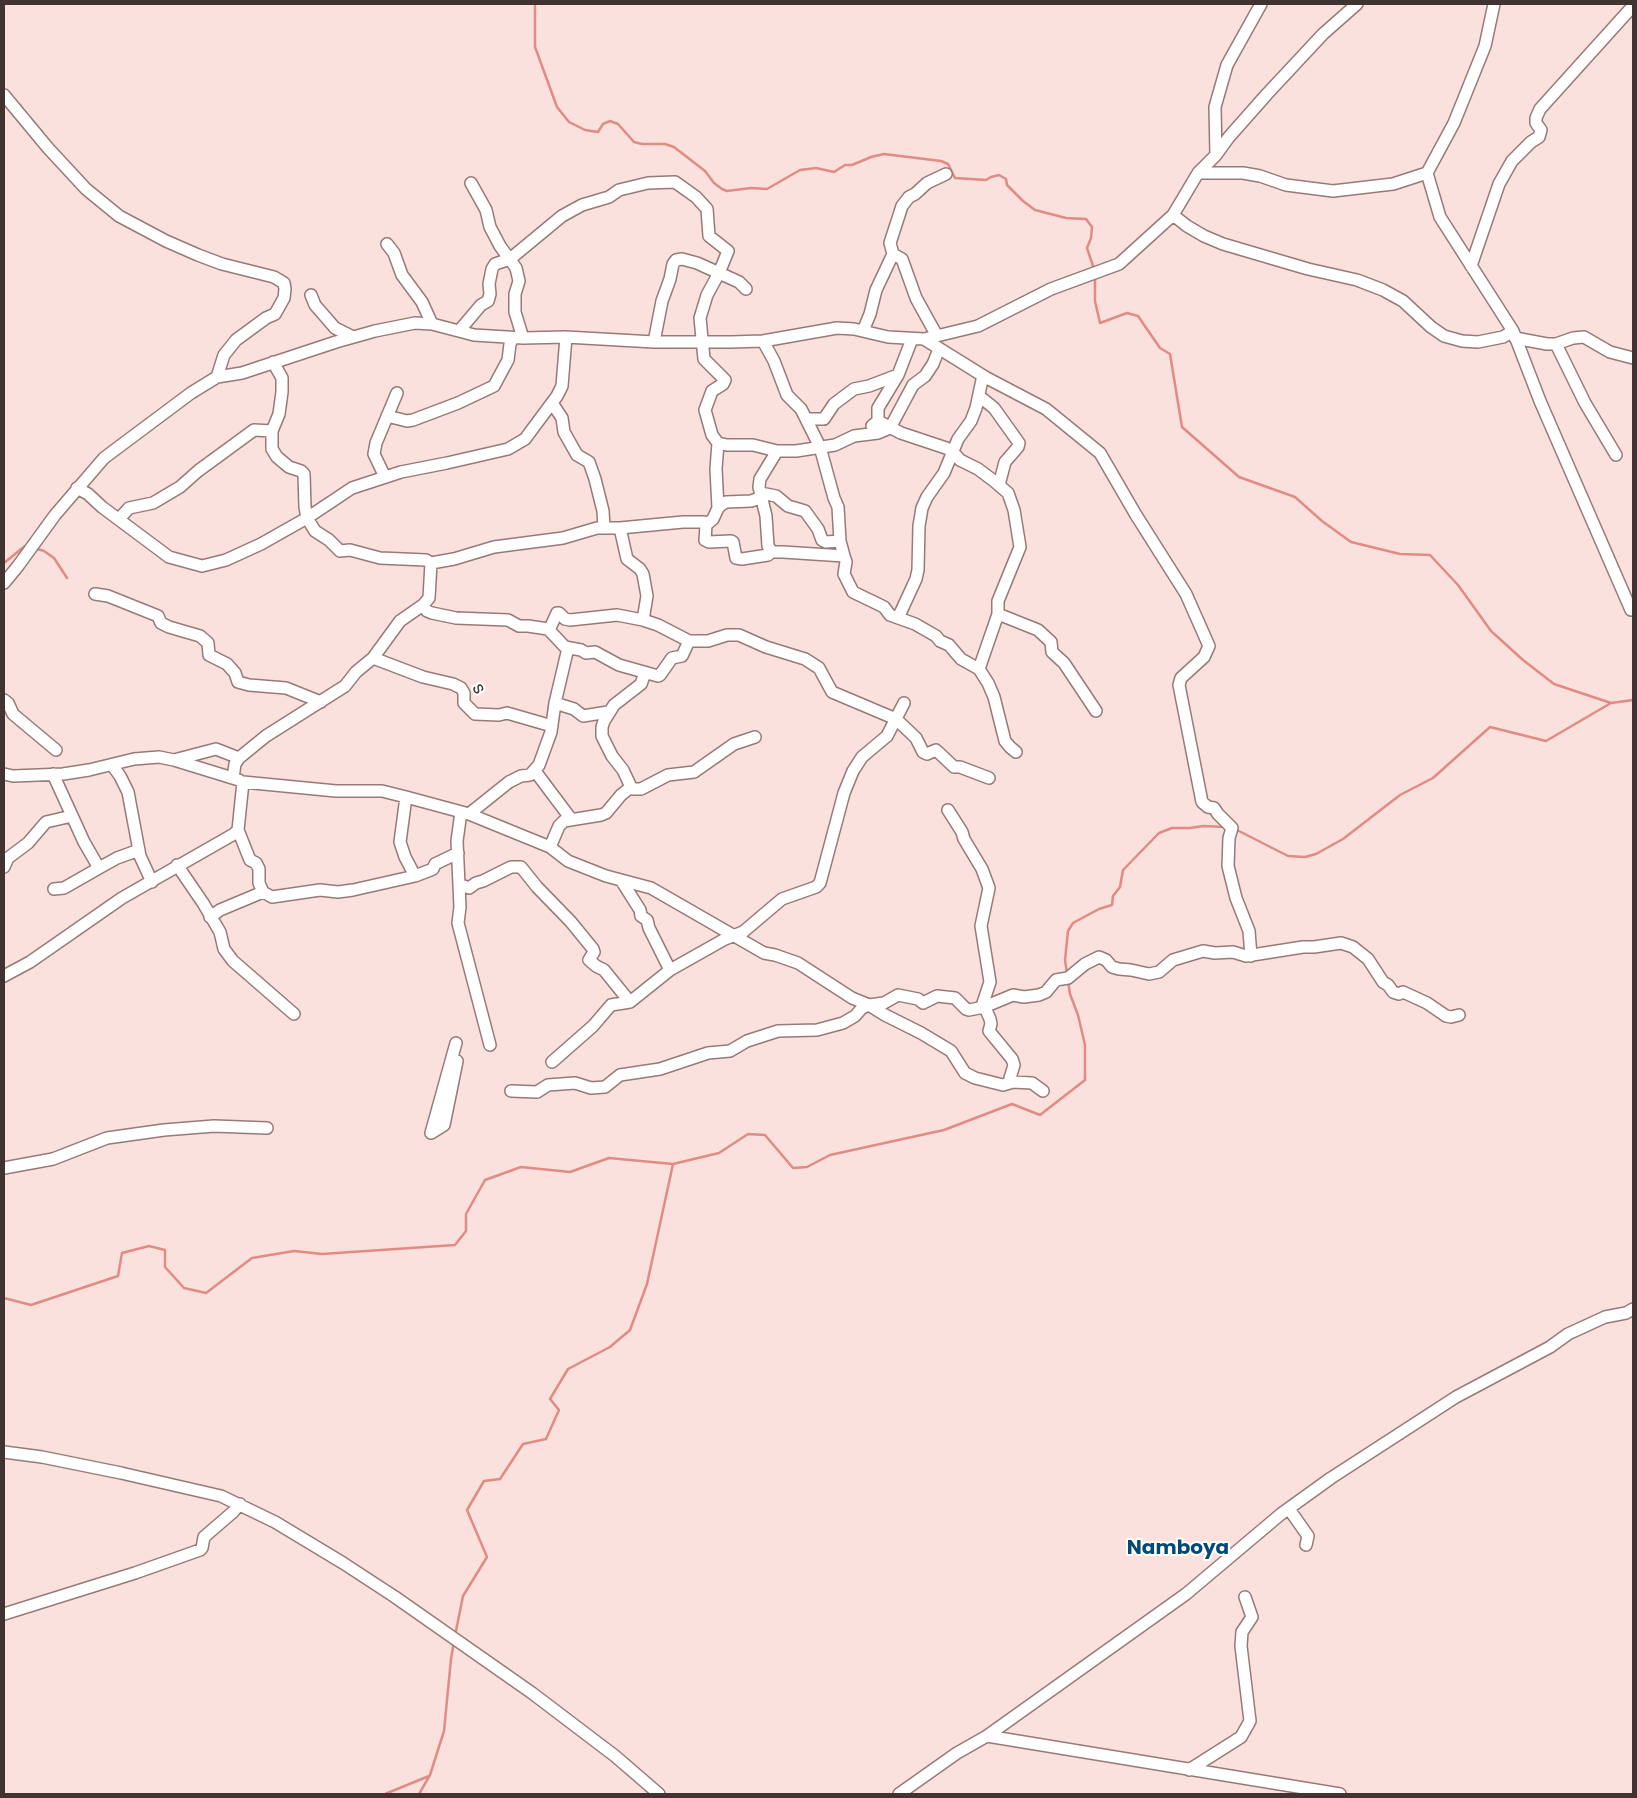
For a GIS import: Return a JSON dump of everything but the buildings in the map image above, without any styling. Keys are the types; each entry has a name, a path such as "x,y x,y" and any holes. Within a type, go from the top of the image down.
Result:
{"street":[{"path":"1216,155 1215,107 1227,64 1261,4"},
{"path":"4,583 55,515 104,458 191,393 217,377 242,373 353,337 415,323 432,324 474,335 654,342 762,341 837,328 863,331 888,337 918,339 978,326 1050,289 1119,264 1173,214 1198,173 1216,155 1229,137 1323,34 1357,4"},
{"path":"1494,4 1485,46 1454,123 1428,173 1440,217 1514,335 1540,401 1631,610"},
{"path":"1471,266 1499,184 1512,161 1531,142 1539,137 1541,130 1536,123 1540,109 1633,6"},
{"path":"4,95 48,148 86,189 119,216 166,241 198,255 222,264 274,277 284,283 284,298 275,314 266,318 236,340 224,355 217,377"},
{"path":"1198,173 1252,174 1286,186 1332,191 1393,184 1428,173"},
{"path":"863,331 870,314 876,290 893,254 890,243 898,215 909,197 933,179 946,174"},
{"path":"459,331 481,305 488,301 490,294 489,284 495,264 510,259 562,216 582,205 609,197 619,190 629,187 666,181 675,182 696,197 707,209 710,236 728,252 719,273 706,295 700,318 704,359 724,380 723,384 712,391 705,410 712,436 718,443 753,445 777,451 796,451 835,445 854,436 865,436 890,428 913,385 925,376 939,350"},
{"path":"471,184 486,210 490,226 500,246 516,268 519,281 515,294 518,338"},
{"path":"1173,214 1187,226 1223,244 1308,269 1357,280 1383,290 1403,302 1444,336 1462,341 1478,342 1514,335 1547,344 1556,344 1573,338 1584,337 1610,352 1633,358"},
{"path":"387,244 394,253 402,275 422,302 432,324"},
{"path":"893,254 902,259 916,298 937,336"},
{"path":"654,342 662,301 673,264 676,260 682,259 697,263 738,282 746,289"},
{"path":"310,295 315,305 335,328 353,337"},
{"path":"387,416 407,421 413,420 458,403 494,386 508,360 510,344 518,338"},
{"path":"77,488 88,494 170,557 202,566 226,560 261,544 307,518 352,488 402,472 508,449 525,438 552,403 562,386 566,338"},
{"path":"918,339 985,378 1046,409 1100,453 1136,515 1186,594 1209,646 1198,664 1181,678 1179,685 1180,695 1202,802 1208,807 1214,808 1232,828 1229,838 1228,866 1236,898 1249,932 1251,956"},
{"path":"878,421 878,408 918,339"},
{"path":"762,341 774,361 787,395 801,409 820,447 838,506 840,541 846,562 844,574 851,589 884,607 890,615 915,624 936,636 949,645 961,659 979,669 994,697 1005,741 1016,752"},
{"path":"1556,344 1585,403 1616,455"},
{"path":"273,362 282,378 282,392 279,414 272,431 272,449 288,467 301,470 304,474 307,518 315,532 329,540 340,551 350,550 380,558 426,560 431,563 454,559 494,547 563,538 604,528 684,522 704,522 706,525"},
{"path":"806,419 824,419 834,404 854,389 869,386 898,375"},
{"path":"898,618 916,579 918,570 919,526 922,508 927,497 944,473 952,451 971,421 982,380 985,378"},
{"path":"385,477 374,454 376,443 397,393"},
{"path":"979,396 994,408 1019,443 1018,447 1005,462 999,485"},
{"path":"552,403 562,418 564,432 577,455 589,462 595,479 604,528"},
{"path":"878,421 890,428 952,451 960,460 978,469 1008,493 1014,510 1020,548 998,602 998,614 979,669"},
{"path":"865,436 865,430 878,421"},
{"path":"119,519 129,508 153,502 180,487 198,471 254,430 272,431"},
{"path":"718,443 716,469 718,508"},
{"path":"772,552 768,546 766,516 759,487 760,479 777,451"},
{"path":"840,541 826,542 822,540 818,529 805,511 788,506 776,496 766,494 751,501 726,502 721,505 713,519 706,525 704,540 709,542 731,541 733,542 736,558 742,559 768,555 772,552 844,556"},
{"path":"620,528 627,559 643,574 647,596 643,620"},
{"path":"431,563 429,598 423,605 400,621 373,658 356,672 345,686 266,736 239,758 235,764 238,780 238,830 250,860 256,863 259,869 259,883 263,892 272,897 320,890 338,892 365,888 415,876 432,869 435,864 458,853"},
{"path":"96,594 108,596 158,616 161,623 169,627 200,636 208,643 209,655 226,664 236,674 238,682 286,688 321,702"},
{"path":"423,605 427,611 432,613 456,618 508,620 519,626 548,629 565,648 581,650 586,653 595,652 611,661 658,676 672,658 682,656 689,641"},
{"path":"548,629 559,613 565,619 570,620 617,615 643,620 658,625 689,641 708,641 727,635 739,635 766,647 805,659 819,668 832,692 896,719 916,738 923,752 927,754 936,750 954,767 960,767 989,778"},
{"path":"998,614 1038,630 1051,642 1052,652 1064,663 1096,711"},
{"path":"490,1045 458,923 460,907 457,841 465,813 509,782 521,776 530,775 539,765 551,732 555,703 568,648"},
{"name":"s","path":"373,658 461,688 464,693 464,703 475,714 499,715 507,713 552,726"},
{"path":"645,673 641,684 622,697 608,712 604,721 602,736 612,756 623,770 630,787 636,790 668,775 694,772 734,744 755,737"},
{"path":"4,700 8,703 13,714 56,750"},
{"path":"552,1062 593,1026 611,1005 630,1002 670,970 743,932 782,899 816,887 820,883 844,793 853,771 862,758 887,736 904,702"},
{"path":"555,703 574,709 583,716 608,712"},
{"path":"174,760 216,749 239,758"},
{"path":"4,774 22,776 74,773 148,757 174,760 238,780 336,791 382,791 465,813 550,848 568,861 606,876 656,890 764,953 798,963 852,998 921,1032 951,1051 965,1073 975,1078 1003,1085 1013,1082 1032,1083 1043,1091"},
{"path":"112,765 128,792 139,850 152,882"},
{"path":"535,771 572,819"},
{"path":"53,774 84,842 99,868"},
{"path":"550,848 559,826 564,821 606,813 630,787"},
{"path":"406,797 400,842 404,856 415,876"},
{"path":"948,810 982,869 989,888 981,926 990,982 983,1003 991,1024 988,1031 1012,1059 1014,1065 1010,1078 1013,1082"},
{"path":"4,867 8,858 28,843 46,822 72,816"},
{"path":"4,976 30,962 122,898 238,830"},
{"path":"54,889 64,888 117,858 139,850"},
{"path":"177,865 220,932 224,949 233,961 294,1014"},
{"path":"459,884 469,888 511,867 521,867 593,949 589,960 604,970 630,1002"},
{"path":"621,880 640,910 641,916 647,920 649,928 670,970"},
{"path":"210,917 220,910 263,892"},
{"path":"511,1091 537,1092 548,1085 575,1083 591,1088 605,1087 620,1075 648,1072 708,1054 730,1051 747,1041 778,1031 817,1030 843,1023 855,1016 862,1008 884,1003 898,995 923,1003 937,996 955,998 966,1009 984,1006 1013,995 1030,997 1046,992 1056,980 1068,978 1085,964 1099,957 1106,960 1112,967 1149,974 1159,972 1174,960 1203,952 1233,952 1239,955 1251,956 1294,948 1341,943 1353,948 1368,959 1383,982 1393,992 1399,994 1403,992 1427,1003 1446,1016 1459,1015"},
{"path":"456,1043 431,1133 444,1125 457,1061"},
{"path":"4,1168 53,1159 107,1138 164,1130 214,1126 267,1128"},
{"path":"899,1794 957,1753 986,1736 1186,1594 1289,1509 1331,1478 1456,1397 1550,1347 1568,1334 1605,1317 1626,1313 1633,1309"},
{"path":"4,1452 42,1457 221,1496 275,1522 395,1597 532,1693 615,1756 659,1794"},
{"path":"4,1614 135,1573 200,1550 204,1537 240,1504"},
{"path":"1289,1509 1308,1536 1306,1545"},
{"path":"1189,1770 1241,1737 1250,1721 1241,1646 1242,1632 1252,1617 1245,1597"},
{"path":"986,1736 1340,1794"}],"waterway":[{"path":"535,4 535,47 557,107 569,122 585,130 598,132 603,124 610,121 618,124 634,142 665,144 674,147 705,171 714,183 727,191 751,188 767,189 800,170 816,168 834,172 845,165 852,165 884,154 941,161 948,164 955,178 986,180 999,175 1006,179 1007,185 1035,210 1066,218 1086,219 1092,227 1091,238 1087,248 1094,269"},
{"path":"1095,277 1095,301 1100,323 1127,313 1138,316 1160,348 1170,354 1182,427 1239,477 1295,497 1322,521 1351,542 1400,554 1430,555 1458,585 1491,631 1523,660 1554,684 1611,703"},
{"path":"4,563 25,546 29,547"},
{"path":"34,548 44,551 54,558 67,578"},
{"path":"1235,829 1288,856 1305,857 1316,854 1343,839 1400,795 1433,778 1490,727 1546,741 1611,703 1633,700"},
{"path":"1067,973 1065,960 1068,931 1073,923 1099,909 1112,905 1113,896 1120,887 1123,870 1159,833 1172,828 1225,827"},
{"path":"4,1298 31,1305 118,1276 122,1253 149,1246 165,1250 165,1267 184,1288 206,1293 252,1258 294,1251 322,1254 455,1245 466,1231 466,1214 485,1180 521,1167 570,1172 609,1158 673,1164 719,1153 748,1134 765,1135 793,1168 807,1167 830,1155 944,1130 1012,1104 1040,1115 1085,1080 1085,1045 1068,981"},
{"path":"455,1636 463,1596 487,1557 467,1510 484,1481 500,1479 523,1444 546,1439 559,1410 550,1399 568,1369 610,1347 630,1330 647,1284 673,1164"},
{"path":"419,1794 430,1775 444,1731 454,1641"},
{"path":"385,1794 429,1776"}],"district":[{"name":"Namboya","path":"1178,1549"}]}
